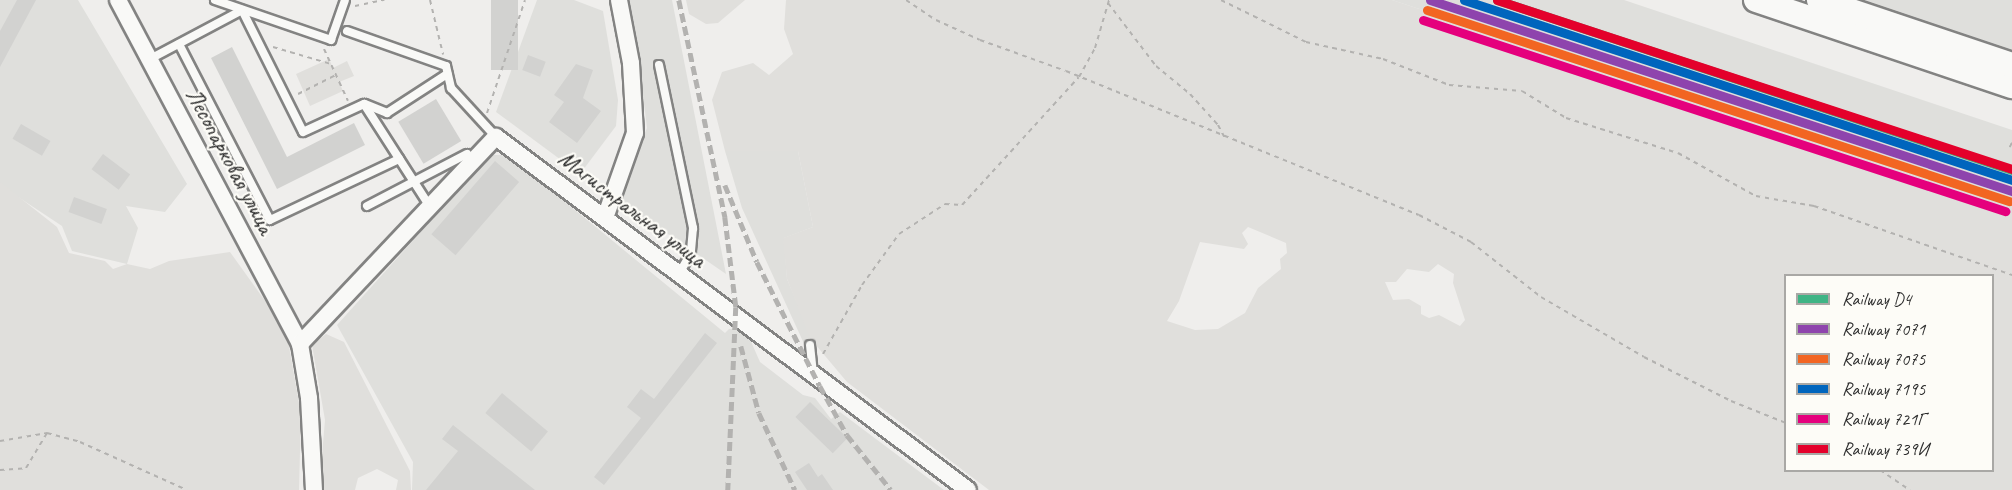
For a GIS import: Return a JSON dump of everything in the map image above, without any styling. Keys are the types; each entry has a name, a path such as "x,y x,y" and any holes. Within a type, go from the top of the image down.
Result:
{"main road":[{"path":"1756,0 2012,86"},
{"path":"1819,0 1864,11 2012,65"}],"street":[{"name":"Лесопарковая улица","path":"118,0 300,344 309,398 314,490"},
{"path":"604,218 635,133 631,63 619,0"},
{"path":"300,344 430,207 489,132"},
{"name":"Магистральная улица","path":"489,132 969,490"}],"lane":[{"path":"215,0 331,40 345,0"},
{"path":"150,60 242,10"},
{"path":"242,10 303,132 364,104 387,113 446,70"},
{"path":"347,31 446,70"},
{"path":"179,44 270,220 399,159"},
{"path":"659,66 693,228 691,253 680,274"},
{"path":"446,70 450,88 489,132"},
{"path":"364,104 430,207"},
{"path":"367,206 467,154"},
{"path":"810,345 813,374"}],"path":[{"path":"342,9 384,0"},
{"path":"430,0 446,70"},
{"path":"489,132 525,0"},
{"path":"906,0 936,20 980,40 1079,77 1450,231 1471,242 1541,297 1623,345 1731,401 1784,423"},
{"path":"1221,0 1306,42 1383,59 1449,85 1521,91 1566,118 1678,153 1756,196 1814,206 2012,275"},
{"path":"813,374 862,285 899,234 945,204 962,205 1079,77 1095,48 1109,2"},
{"path":"1109,2 1156,66 1190,94 1218,125 1225,138"},
{"path":"318,35 351,109"},
{"path":"259,43 331,64"},
{"path":"287,99 336,75"},
{"path":"0,470 26,468 47,432"},
{"path":"0,441 47,432 81,442 187,490"},
{"path":"1882,472 1910,490"}],"shaded area":[{"path":"0,0 78,0 187,184 165,212 126,206 138,228 127,264 72,251 62,226 0,185"},
{"path":"537,0 574,0 603,11 618,100 616,126 580,174 496,112"},
{"path":"625,0 672,0 726,274 617,199 647,128 639,63"},
{"path":"686,0 745,0 718,23 706,24 689,14"},
{"path":"786,0 1392,0 2012,204 2012,490 989,490 847,382 810,338 787,279 783,238 813,227 798,151 725,151 712,100 722,72 753,63 769,75 793,54 784,29","holes":["1248,227 1286,243 1287,253 1280,259 1281,269 1258,288 1245,313 1218,329 1195,330 1167,321 1179,301 1200,242 1244,249 1248,244 1242,233","1438,264 1454,274 1453,283 1465,320 1460,326 1439,315 1429,318 1421,314 1421,306 1409,299 1393,300 1385,282 1396,282 1407,269 1429,272"]},
{"path":"1392,0 1624,0 2012,130 2012,204"},
{"path":"1836,0 2012,0 2012,52"},
{"path":"329,59 333,68 347,61 354,76 339,82 343,91 310,106 296,74"},
{"path":"761,149 798,151 813,227 784,238 787,279 814,343 806,348 742,208 725,151"},
{"path":"490,155 508,155 725,333 729,329 745,328 760,362 803,395 815,398 831,419 840,412 944,490 412,490 413,462 337,325"},
{"path":"0,182 57,227 69,253 105,261 113,269 127,264 150,269 169,261 230,252 276,316 288,341 301,414 299,490 0,490"},
{"path":"326,334 344,342 410,471 411,490 396,490 398,480 377,469 358,478 355,490 319,490 325,420 312,345"}],"building":[{"path":"17,0 36,0 0,67 0,31"},
{"path":"491,0 518,0 518,70 491,70"},
{"path":"232,47 287,157 354,123 365,145 277,189 211,58"},
{"path":"528,55 546,62 540,77 522,70"},
{"path":"576,64 593,70 583,98 601,111 577,143 549,122 564,102 554,95"},
{"path":"436,99 461,141 424,164 398,122"},
{"path":"21,124 50,141 42,156 13,139"},
{"path":"103,154 130,174 119,190 92,169"},
{"path":"495,161 519,182 456,255 431,234"},
{"path":"74,197 107,209 101,224 69,212"},
{"path":"705,333 717,343 604,485 594,477 641,418 627,407 641,389 654,399"},
{"path":"502,393 548,432 531,451 485,413"},
{"path":"810,402 847,438 833,453 795,417"},
{"path":"453,425 535,490 426,490 458,451 442,439"},
{"path":"809,463 818,477 822,474 833,490 807,490 795,472"}],"railway":[{"path":"679,0 725,217 736,307 728,490"},
{"path":"725,185 757,262 820,386 847,435 891,490"},
{"path":"741,346 759,413 795,490"}],"rail line":[{"name":"7071","path":"1430,0 2012,191"},
{"name":"7195","path":"1464,0 2012,180"},
{"name":"D4","path":"1497,0 2012,170"},
{"name":"739И","path":"1497,0 2012,169"},
{"name":"7075","path":"1427,10 2009,201"},
{"name":"721Г","path":"1423,20 2005,211"}]}
